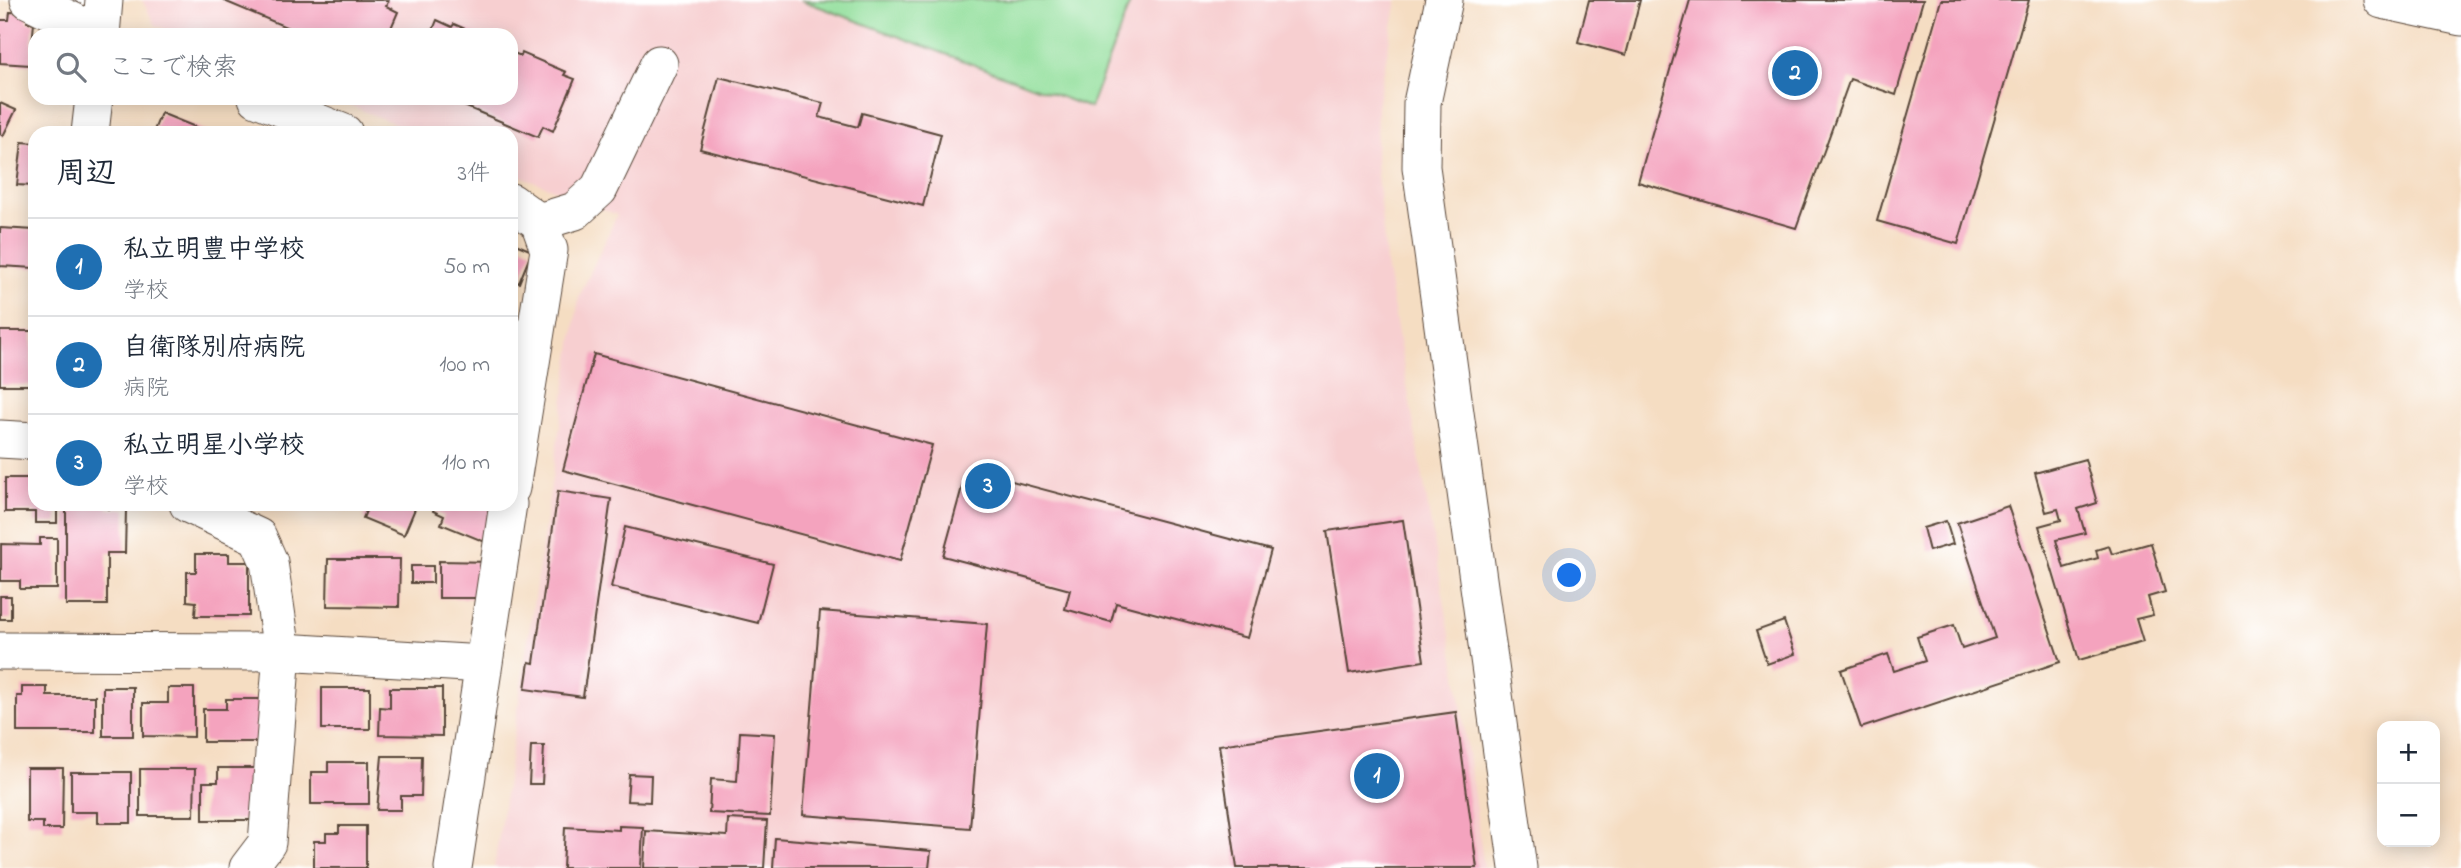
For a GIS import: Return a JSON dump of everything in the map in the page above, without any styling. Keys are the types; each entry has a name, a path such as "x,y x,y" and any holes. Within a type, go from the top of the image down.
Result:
{"street":[{"path":"29,0 87,28"},
{"path":"102,28 104,0"},
{"path":"1444,0 1422,103 1421,167 1518,868"},
{"path":"2382,0 2461,17"},
{"path":"525,212 575,211 599,189 659,64"},
{"path":"91,126 93,105"},
{"path":"274,105 327,126"},
{"path":"518,396 520,370 549,250 525,212"},
{"path":"0,439 28,441"},
{"path":"203,511 258,537 269,562 282,652 267,843 264,852 248,868"},
{"path":"453,868 507,511"},
{"path":"0,651 282,652 483,664"}],"shaded area":[{"path":"142,0 1397,0 1377,107 1376,164 1387,270 1457,675 1484,868 494,868 579,297 617,215 518,175 518,126 400,126 349,105 518,105 518,28 162,28 155,25"}],"green space":[{"path":"801,0 1131,0 1090,108"}],"building":[{"path":"222,0 389,0 386,6 398,12 391,28 288,28"},
{"path":"1589,0 1640,0 1626,55 1578,42"},
{"path":"1690,0 1923,0 1896,95 1850,79 1796,228 1638,182"},
{"path":"1941,0 2029,0 1958,244 1877,221"},
{"path":"10,12 27,13 27,22 34,23 34,28 28,28 28,65 0,63 0,20 9,20"},
{"path":"437,20 452,27 454,24 463,28 434,28"},
{"path":"522,53 566,72 564,75 575,79 553,131 543,126 538,137 518,129 518,126 512,126 462,105 518,105 518,55 521,56"},
{"path":"719,77 823,103 819,117 858,127 862,113 941,134 923,206 700,149"},
{"path":"0,103 16,110 3,136 0,134"},
{"path":"161,113 193,126 156,126"},
{"path":"22,142 28,142 28,186 17,185"},
{"path":"0,228 28,230 28,268 0,266"},
{"path":"518,245 532,251 518,283"},
{"path":"0,331 28,331 28,385 0,385"},
{"path":"594,354 932,445 900,561 563,470"},
{"path":"2085,459 2097,503 2078,509 2085,533 2056,540 2064,568 2098,558 2096,550 2109,546 2112,554 2151,543 2165,592 2148,597 2153,615 2136,619 2143,642 2079,660 2039,526 2061,520 2058,509 2046,512 2035,473"},
{"path":"967,469 1271,550 1247,638 1116,603 1111,622 1065,609 1070,590 943,556"},
{"path":"5,478 28,478 28,511 57,511 57,523 35,523 35,512 5,512"},
{"path":"558,491 611,499 583,697 525,689 529,662 534,663"},
{"path":"2008,506 2060,662 1861,728 1841,670 1888,654 1894,671 1925,661 1917,637 1954,625 1962,649 1995,638 1957,523"},
{"path":"66,511 126,511 125,553 107,553 107,605 66,605"},
{"path":"366,511 414,511 404,535 363,518"},
{"path":"433,511 499,511 490,544 441,524 444,516"},
{"path":"1403,520 1424,661 1349,673 1327,531"},
{"path":"1946,521 1953,544 1929,551 1923,528"},
{"path":"625,527 773,564 758,623 611,587"},
{"path":"40,538 57,538 57,589 20,589 20,581 1,581 1,544 40,545"},
{"path":"196,554 229,554 229,562 249,562 249,616 195,616 196,602 187,601 187,572 196,572"},
{"path":"328,559 400,559 399,607 327,606"},
{"path":"439,561 492,562 492,598 439,598"},
{"path":"411,566 433,566 433,583 411,583"},
{"path":"0,596 11,596 11,619 0,619"},
{"path":"820,611 987,624 970,828 803,815"},
{"path":"1784,621 1795,654 1767,664 1756,631"},
{"path":"22,687 47,687 47,696 95,696 95,732 17,732 17,696 22,696"},
{"path":"103,687 133,687 133,736 103,736"},
{"path":"168,688 194,688 194,737 143,736 143,703 168,703"},
{"path":"322,688 370,688 370,729 322,729"},
{"path":"390,688 442,688 442,736 379,735 380,707 390,708"},
{"path":"226,699 260,699 260,742 203,742 203,709 226,709"},
{"path":"1456,712 1477,868 1237,868 1219,745"},
{"path":"740,732 775,734 770,816 709,813 711,779 737,781"},
{"path":"531,746 544,746 542,784 529,784"},
{"path":"382,756 422,756 421,796 401,796 401,810 377,810"},
{"path":"328,762 369,762 369,804 311,804 311,772 328,772"},
{"path":"27,768 63,768 62,829 43,829 43,822 27,822"},
{"path":"218,768 261,768 260,820 203,820 203,782 218,782"},
{"path":"140,769 195,769 194,816 140,816"},
{"path":"71,772 131,772 131,823 98,823 98,812 71,812"},
{"path":"629,774 651,775 650,802 627,801"},
{"path":"728,819 767,821 764,868 644,868 646,831 727,836"},
{"path":"339,826 366,826 366,868 314,868 314,841 326,841 326,833 339,833"},
{"path":"619,826 643,827 641,868 563,868 565,827 619,830"},
{"path":"775,838 931,851 929,868 773,868"}],"place":[{"name":"自衛隊別府病院","path":"1795,73"},
{"name":"私立明星小学校","path":"988,486"},
{"name":"私立明豊中学校","path":"1377,776"}]}
